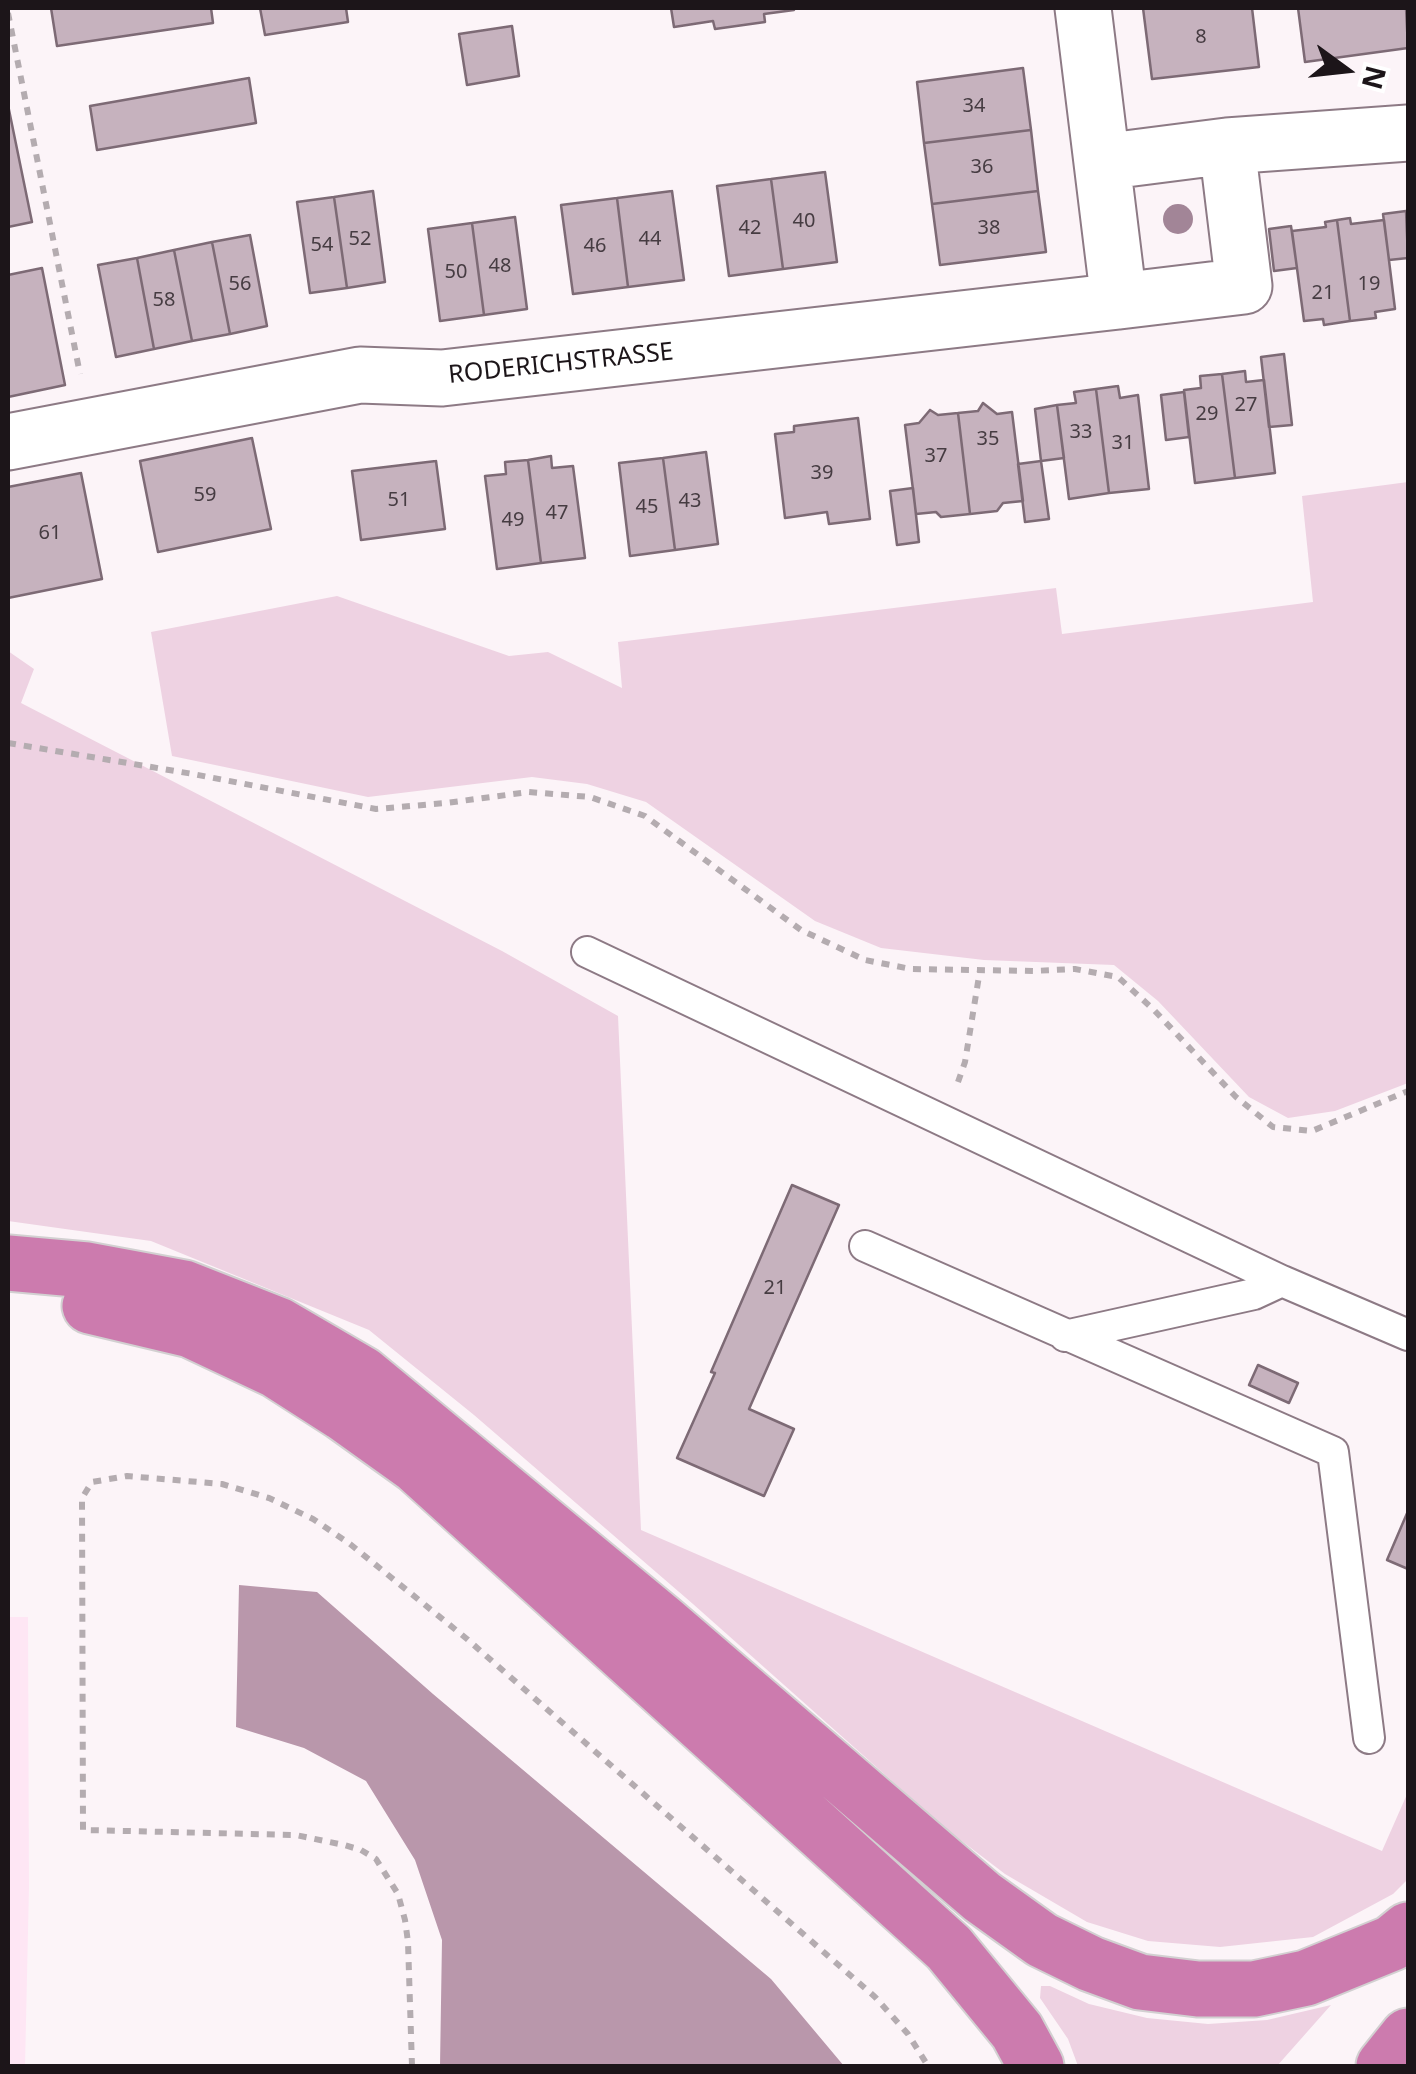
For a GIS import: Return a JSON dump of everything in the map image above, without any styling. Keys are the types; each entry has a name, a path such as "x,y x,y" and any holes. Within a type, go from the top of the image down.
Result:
{"highway":[{"path":"8,1263 87,1270 184,1288 278,1325 362,1374 662,1622 982,1897 1042,1940 1091,1964 1140,1982 1198,1989 1254,1989 1306,1978 1392,1943 1408,1930"},
{"path":"8,1297 57,1299 192,1330 276,1370 417,1466 949,1948 1017,2031 1036,2066"},
{"path":"1384,2066 1408,2036"}],"street":[{"path":"1083,8 1119,301"},
{"path":"1102,162 1227,146 1408,133"},
{"name":"RODERICHSTRASSE","path":"8,442 360,376 442,378 1244,286 1227,146"}],"lane":[{"path":"587,952 1282,1280 1408,1335"},
{"path":"865,1246 1333,1452 1368,1738"},
{"path":"1065,1336 1254,1294 1282,1280"}],"path":[{"path":"8,12 90,426"},
{"path":"8,743 376,809 529,792 590,797 645,816 802,930 865,960 910,970 1076,969 1118,977 1236,1097 1274,1127 1312,1130 1408,1091"},
{"path":"945,1121 965,1062 980,970"},
{"path":"412,2066 405,1920 398,1894 376,1858 344,1845 296,1835 83,1830 82,1498 92,1482 126,1476 222,1484 284,1505 350,1544 467,1639 876,1997 908,2034 928,2066"}],"shaded area":[{"path":"1408,482 1408,1083 1335,1111 1288,1118 1249,1097 1158,1001 1114,965 984,960 881,948 815,921 646,802 587,784 532,777 368,797 172,756 151,632 337,596 509,656 548,652 622,688 618,642 1056,588 1062,634 1313,602 1302,496"},
{"path":"8,651 34,669 21,703 502,951 618,1016 641,1530 1382,1851 1408,1792 1408,1879 1393,1894 1313,1937 1220,1947 1148,1941 1087,1922 1005,1874 946,1829 693,1604 369,1330 151,1241 8,1221"},
{"path":"239,1585 317,1592 771,1979 844,2066 440,2066 442,1940 415,1860 366,1781 304,1748 236,1727"},
{"path":"8,1617 28,1617 25,2066 8,2066"},
{"path":"1041,1986 1050,1986 1089,2004 1147,2018 1208,2024 1267,2020 1331,2005 1277,2066 1078,2066 1068,2039 1040,1998"}],"building":[{"path":"51,8 211,8 213,23 57,46"},
{"path":"260,8 346,8 348,22 265,35"},
{"path":"671,8 794,10 764,14 765,22 715,29 713,21 674,27"},
{"path":"1143,8 1252,8 1259,67 1152,79"},
{"path":"1298,8 1406,8 1408,48 1305,62"},
{"path":"512,26 519,76 467,85 459,34"},
{"path":"1023,68 1031,130 924,143 917,82"},
{"path":"249,78 256,123 97,150 90,106"},
{"path":"8,105 32,222 8,227"},
{"path":"1031,130 1038,191 932,204 924,143"},
{"path":"825,172 837,262 783,269 771,179"},
{"path":"771,179 783,269 729,276 717,186"},
{"path":"373,191 385,282 347,288 334,197"},
{"path":"672,191 684,280 628,287 617,198"},
{"path":"1038,191 1046,252 940,265 932,204"},
{"path":"334,197 347,288 310,293 297,202"},
{"path":"617,198 628,287 573,294 561,205"},
{"path":"1406,211 1408,258 1389,260 1383,214"},
{"path":"515,217 527,309 484,315 472,223"},
{"path":"1350,218 1351,224 1384,220 1395,309 1375,312 1376,318 1350,321 1337,220"},
{"path":"1337,220 1350,321 1324,325 1323,319 1304,321 1292,231 1326,227 1325,222"},
{"path":"472,223 484,315 440,321 428,229"},
{"path":"1291,226 1297,268 1274,271 1269,229"},
{"path":"250,235 267,326 230,334 212,242"},
{"path":"212,242 230,334 192,341 174,250"},
{"path":"174,250 192,341 154,349 137,258"},
{"path":"137,258 154,349 116,357 98,265"},
{"path":"42,268 65,385 8,397 8,275"},
{"path":"1284,354 1292,425 1269,427 1261,357"},
{"path":"1245,371 1246,382 1264,380 1275,473 1235,478 1222,374"},
{"path":"1222,374 1235,478 1195,483 1184,390 1201,388 1200,376"},
{"path":"1118,386 1120,398 1138,395 1149,489 1109,493 1096,389"},
{"path":"1096,389 1109,493 1069,499 1057,405 1076,403 1074,392"},
{"path":"1184,392 1189,437 1166,440 1161,395"},
{"path":"983,403 997,414 1012,412 1023,501 1003,503 997,511 970,514 958,413 978,411"},
{"path":"1057,405 1064,458 1041,461 1035,409"},
{"path":"930,410 938,415 958,413 970,514 916,514 905,425 919,423"},
{"path":"858,418 870,519 829,524 827,512 785,518 775,434 794,432 794,426"},
{"path":"252,438 271,529 158,552 140,461"},
{"path":"706,452 718,544 675,550 663,458"},
{"path":"551,456 552,468 573,466 585,558 541,563 528,460"},
{"path":"663,458 675,550 630,556 619,463"},
{"path":"528,460 541,563 497,569 485,476 506,474 505,462"},
{"path":"436,461 445,529 361,540 352,471"},
{"path":"1041,461 1049,519 1025,522 1018,464"},
{"path":"81,473 102,579 8,598 8,487"},
{"path":"913,488 919,542 897,545 890,491"},
{"path":"792,1185 839,1205 749,1409 794,1429 764,1496 677,1458"},
{"path":"1258,1365 1298,1383 1289,1403 1249,1385"},
{"path":"1408,1511 1408,1569 1387,1560"}]}
